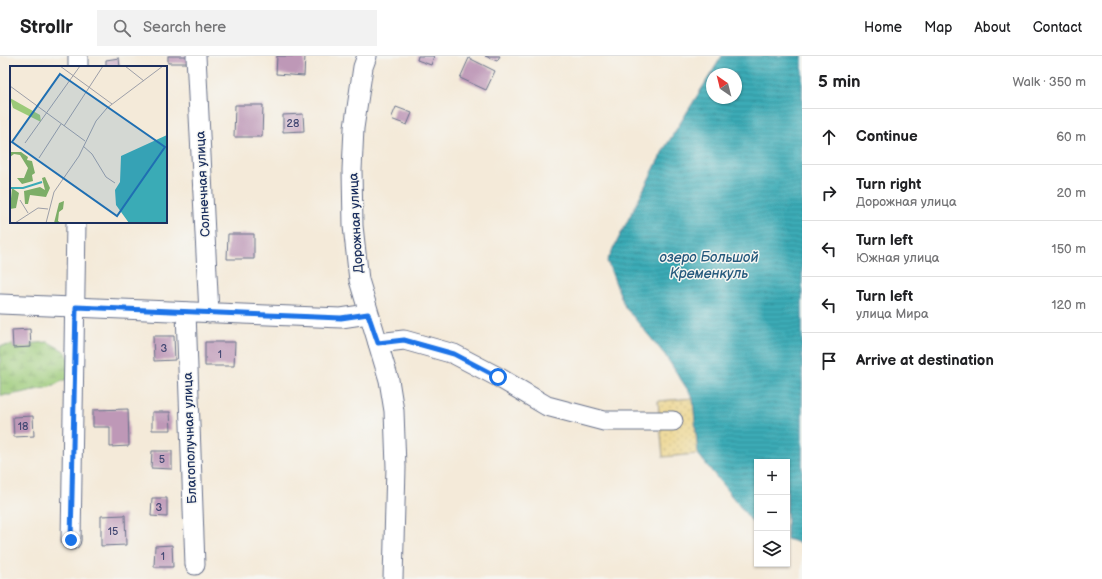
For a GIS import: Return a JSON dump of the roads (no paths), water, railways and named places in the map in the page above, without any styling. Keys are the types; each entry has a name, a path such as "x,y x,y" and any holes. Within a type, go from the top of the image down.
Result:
{"street":[{"name":"Солнечная улица","path":"196,56 209,313"},
{"name":"Дорожная улица","path":"366,56 354,128 352,170 353,226 358,280 389,380 394,411 396,467 393,579"},
{"path":"71,540 76,307 76,223"},
{"path":"0,304 341,318 368,314"},
{"name":"Благополучная улица","path":"186,312 195,565"},
{"path":"378,343 404,340 454,354 498,377 547,406 604,421 673,421"}],"water":[{"name":"озеро Большой Кременкуль","path":"722,56 802,56 802,544 790,540 790,459 754,459 754,524 698,454 693,398 665,355 625,307 607,261 664,149 706,82 706,104 742,104 742,68 715,68"}]}
